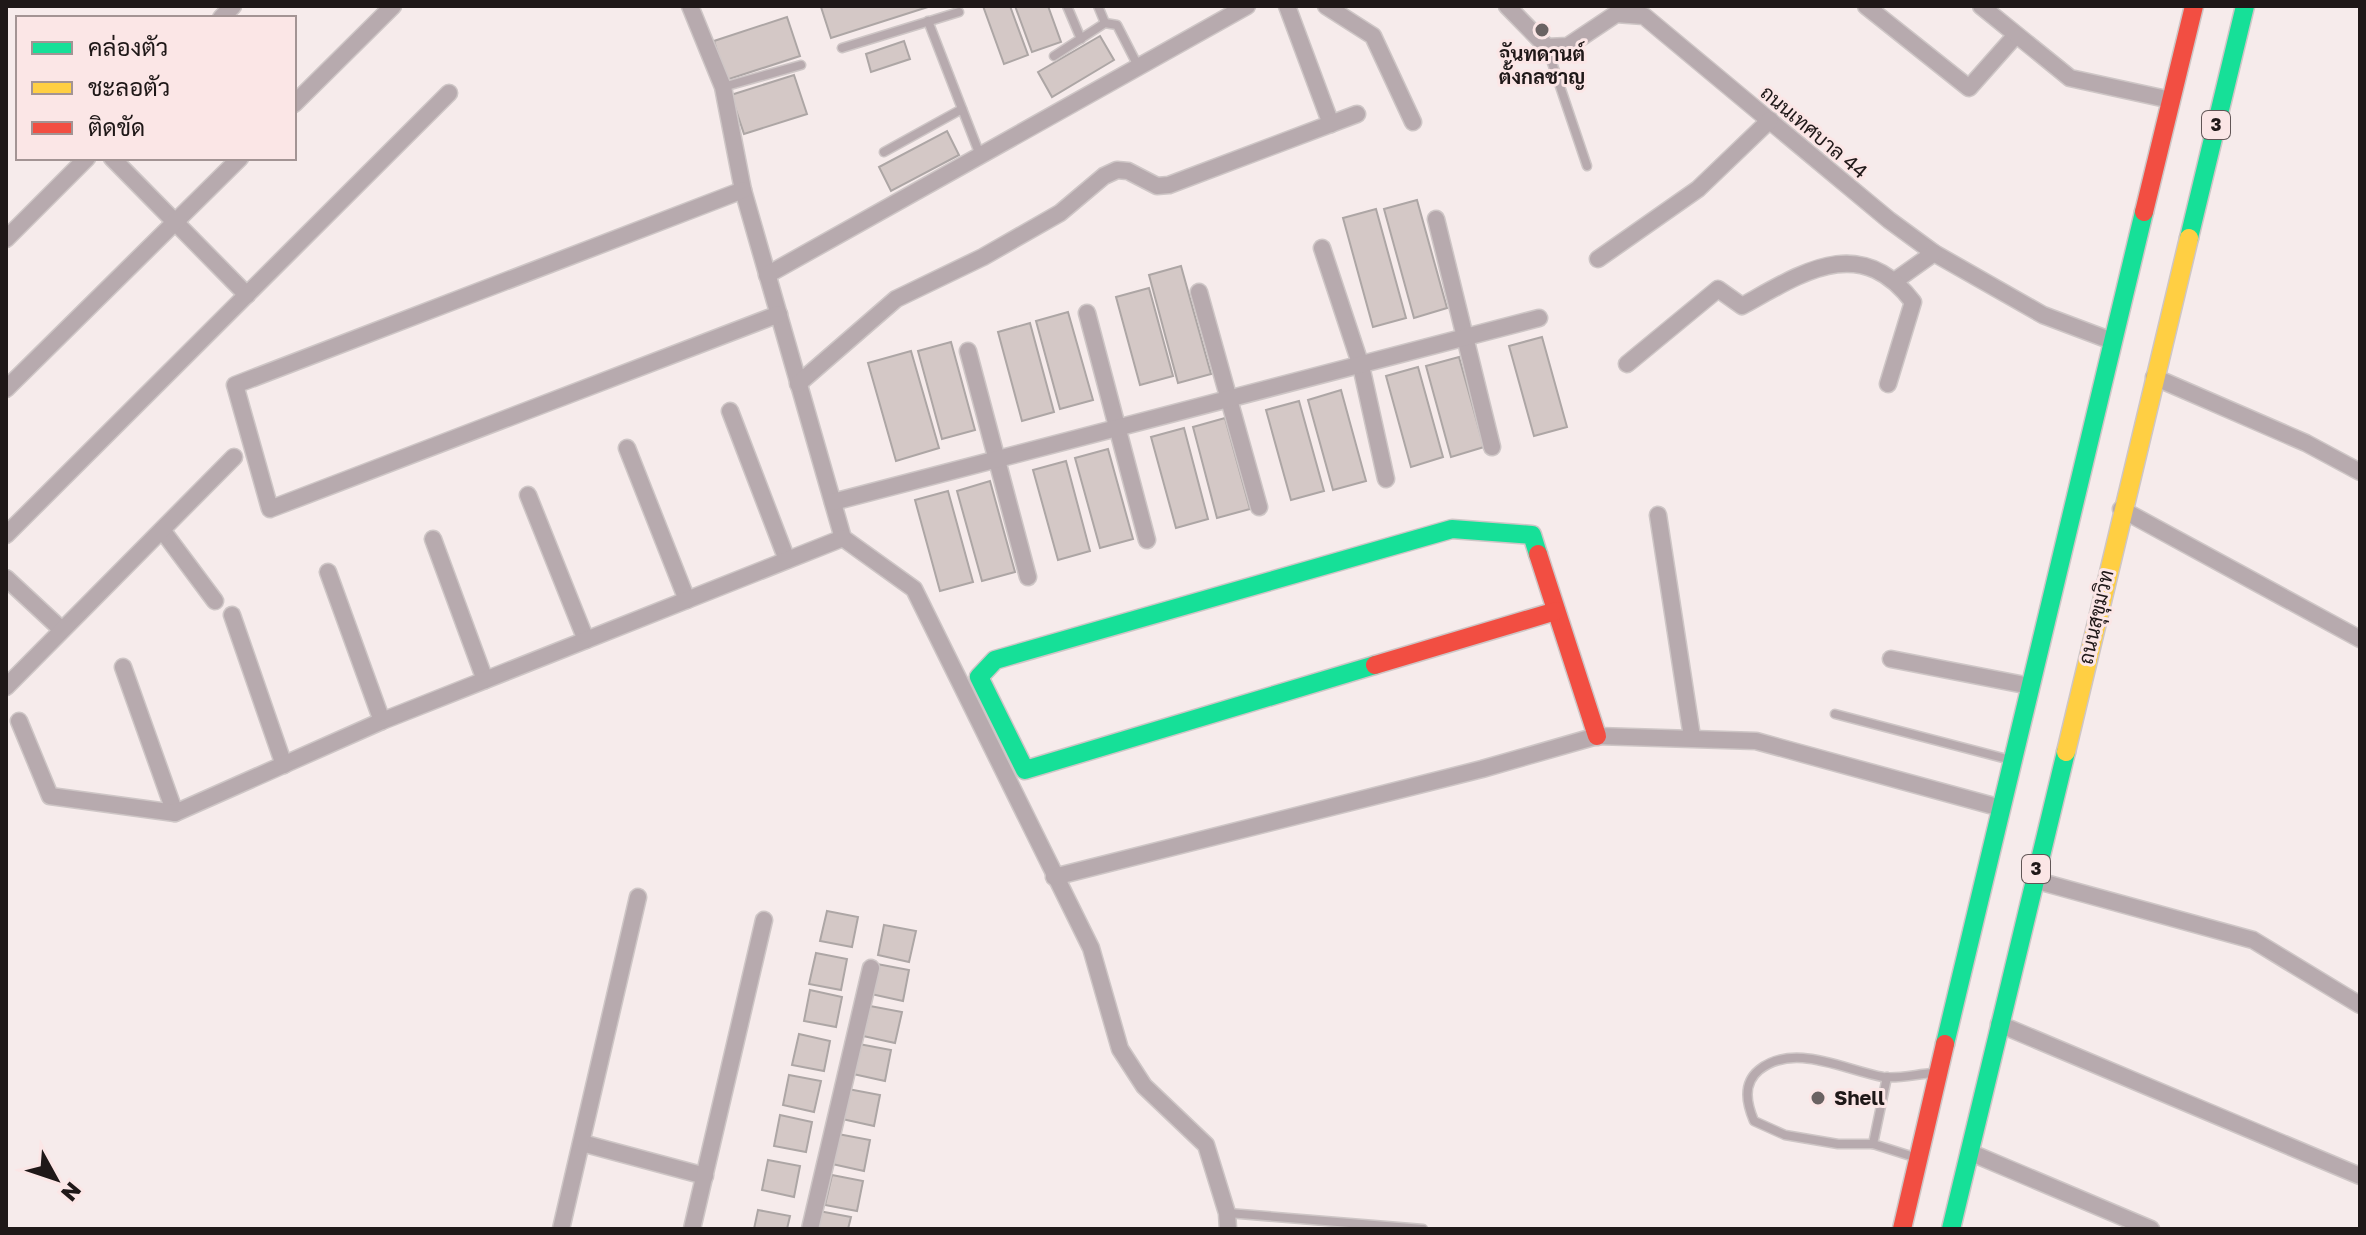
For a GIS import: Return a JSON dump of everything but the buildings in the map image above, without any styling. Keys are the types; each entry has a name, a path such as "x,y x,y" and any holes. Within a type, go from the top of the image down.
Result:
{"main road":[{"path":"1902,1229 2194,6"},
{"name":"ถนนสุขุมวิท","path":"1951,1229 2121,509 2245,6"},
{"path":"1556,611 1025,770 979,677 995,660 1452,529 1532,535 1597,736"}],"street":[{"path":"296,102 393,6"},
{"path":"690,6 723,87 743,190 843,538 914,589 1091,948 1120,1049 1144,1086 1206,1145 1227,1221"},
{"path":"767,275 1247,6"},
{"path":"1287,6 1331,124"},
{"path":"1326,6 1373,36 1413,122"},
{"path":"1507,6 1547,47"},
{"path":"1866,6 1969,88 2016,35"},
{"path":"1981,6 2070,78 2171,100"},
{"name":"ถนนเทศบาล 44","path":"1547,47 1568,46 1609,11 1644,16 1889,220 1934,253 2043,315 2112,341"},
{"path":"6,535 449,93"},
{"path":"798,384 896,299 983,257 1047,220 1072,205 1104,176 1117,170 1128,171 1157,186 1169,185 1357,114"},
{"path":"1598,259 1698,189 1770,120"},
{"path":"6,239 85,160"},
{"path":"114,160 247,295"},
{"path":"6,389 238,160"},
{"path":"743,190 235,385 270,509 779,314"},
{"path":"1436,219 1492,447"},
{"path":"1322,248 1361,366 1386,479"},
{"path":"1896,280 1934,253"},
{"path":"1627,364 1718,289 1742,306 1809,268 1842,262 1878,270 1896,280 1913,302 1888,384"},
{"path":"1199,292 1259,507"},
{"path":"1087,313 1147,540"},
{"path":"833,502 1539,318"},
{"path":"968,351 994,460 1028,577"},
{"path":"2154,377 2306,443 2360,472"},
{"path":"730,411 787,560"},
{"path":"627,448 687,600"},
{"path":"6,687 234,457"},
{"path":"528,495 586,640"},
{"path":"2121,509 2360,639"},
{"path":"1658,515 1692,737"},
{"path":"162,530 215,601"},
{"path":"19,721 50,796 175,813 382,721 843,538"},
{"path":"433,539 485,680"},
{"path":"328,572 382,721"},
{"path":"6,578 62,630"},
{"path":"232,615 284,765"},
{"path":"1891,659 2030,686"},
{"path":"123,667 175,813"},
{"path":"1054,877 1482,769 1597,736 1756,741 2001,808"},
{"path":"2034,880 2253,940 2360,1005"},
{"path":"561,1229 638,897"},
{"path":"692,1229 764,920"},
{"path":"810,1229 871,968"},
{"path":"1999,1024 2360,1176"},
{"path":"582,1143 705,1176"},
{"path":"1969,1152 2151,1229"}],"lane":[{"path":"1067,6 1081,39"},
{"path":"1098,6 1105,23"},
{"path":"842,48 959,12"},
{"path":"928,21 981,155"},
{"path":"1054,56 1105,23 1117,25 1139,67"},
{"path":"1547,47 1587,166"},
{"path":"723,87 801,65"},
{"path":"884,152 962,109"},
{"path":"1835,714 2012,760"},
{"path":"1919,1158 1873,1144 1838,1144 1785,1135 1754,1121 1746,1101 1753,1075 1770,1062 1801,1057 1887,1077 1939,1072"},
{"path":"1873,1144 1887,1077"},
{"path":"1227,1221 1423,1229"}],"traffic: fast":[{"path":"2189,238 2245,6"},
{"path":"1945,1044 2144,212"},
{"path":"1375,665 1025,770 979,677 995,660 1452,529 1532,535 1538,554"},
{"path":"1951,1229 2066,752"}],"traffic: slow":[{"path":"2066,752 2189,238"}],"traffic: jam":[{"path":"2144,212 2194,6"},
{"path":"1538,554 1597,736"},
{"path":"1375,665 1556,611"},
{"path":"1902,1229 1945,1044"}],"place":[{"name":"จันทดานต์ ตั้งกลชาญ","path":"1542,30"},
{"name":"Shell","path":"1818,1098"}]}
